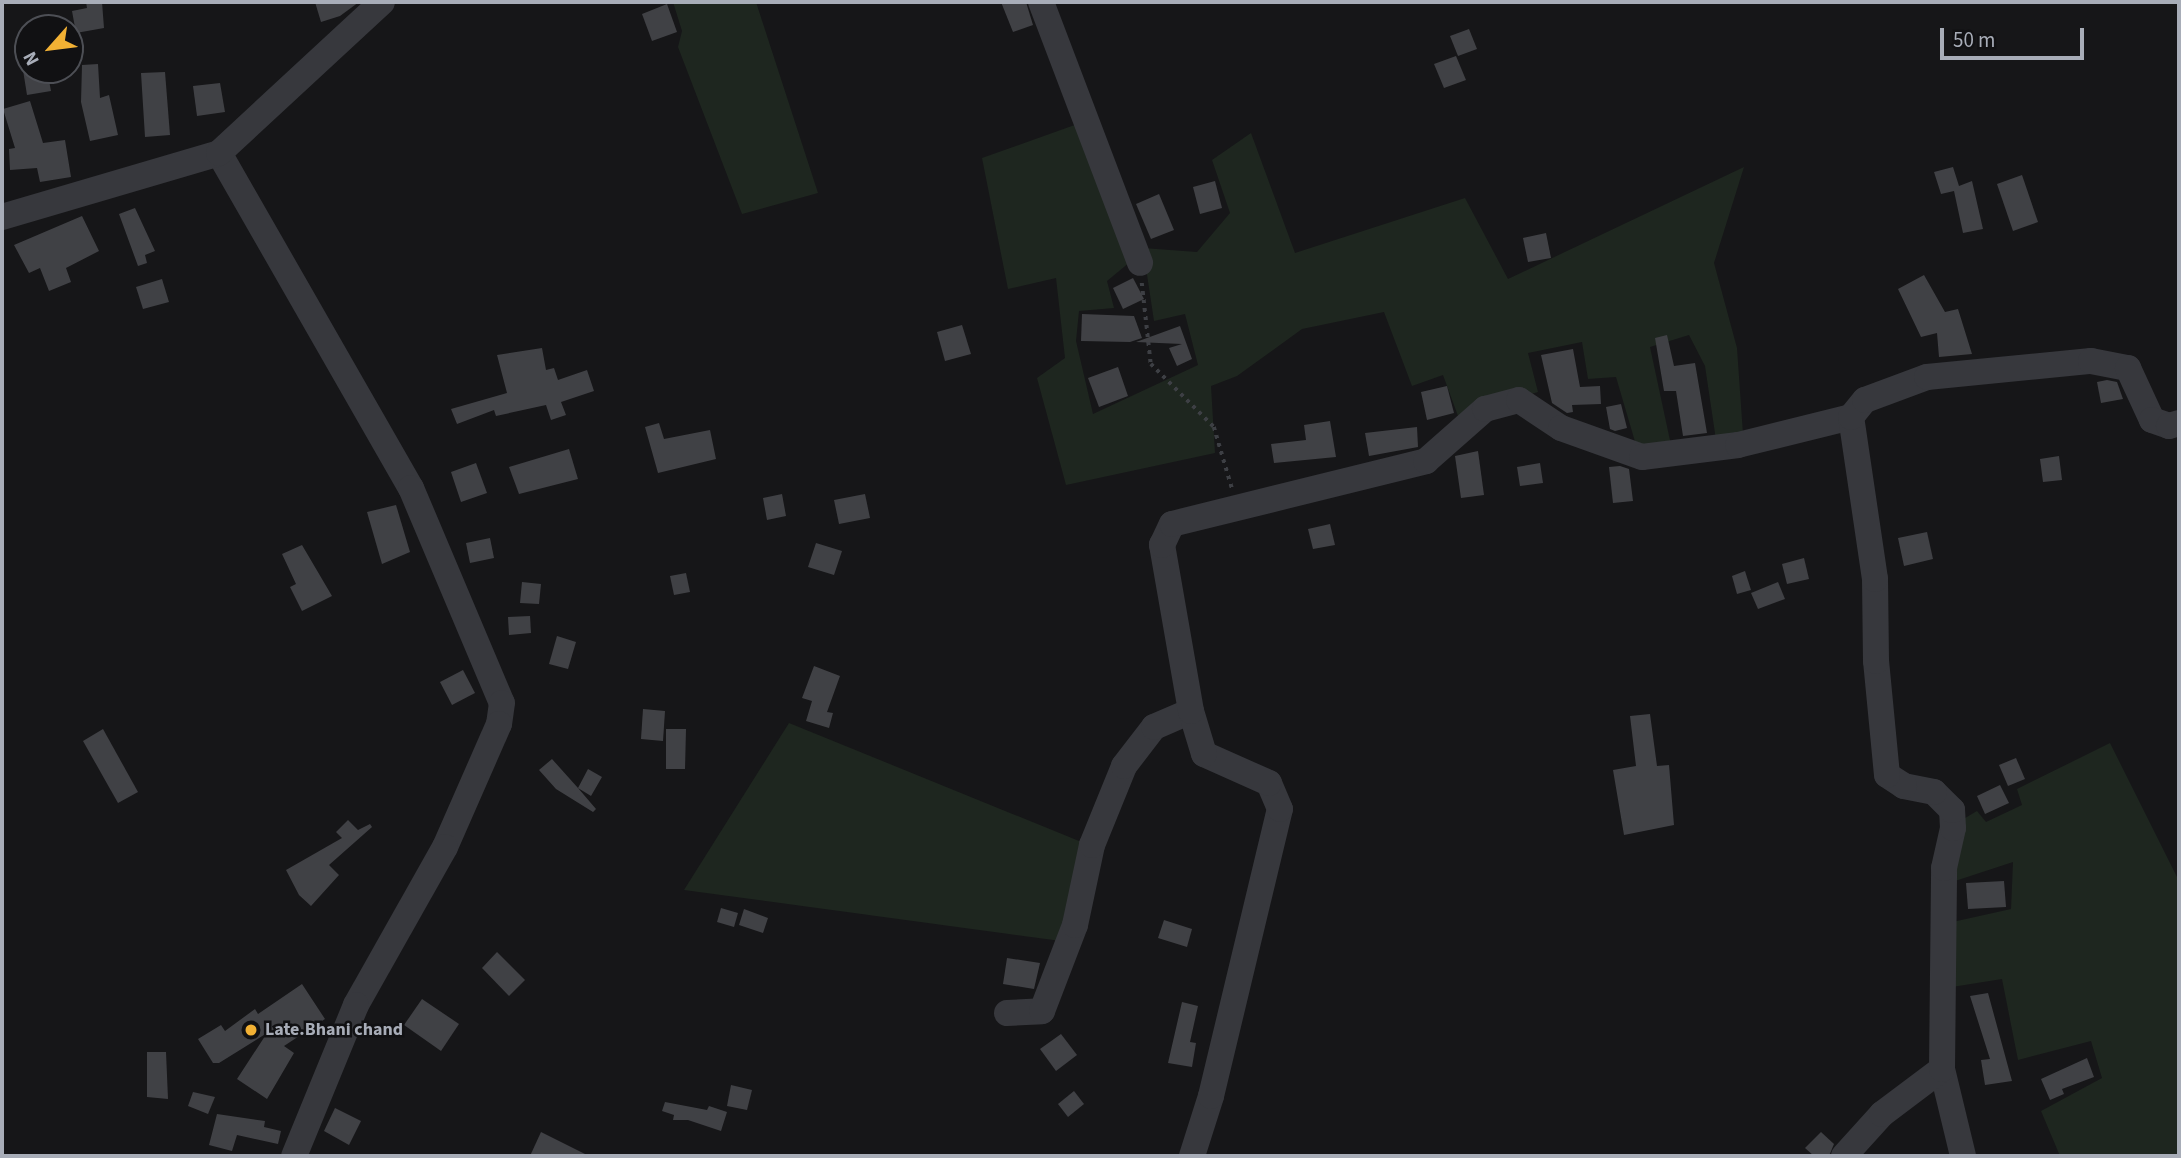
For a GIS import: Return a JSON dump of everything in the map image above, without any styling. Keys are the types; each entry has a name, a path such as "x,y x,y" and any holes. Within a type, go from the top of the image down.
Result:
{"street":[{"path":"2,217 219,153 382,2"},
{"path":"1041,2 1140,264"},
{"path":"219,153 411,488 502,703 499,724 445,847 356,1005 294,1156"},
{"path":"1192,1156 1211,1096 1280,809 1269,783 1204,754 1191,711 1162,545 1172,524 1426,461 1485,409 1519,400 1561,428 1643,457 1738,445 1851,417 1865,400 1927,377 2091,361 2128,368 2152,420 2169,426 2179,423"},
{"path":"1851,417 1875,579 1876,661 1887,775 1904,786 1934,792 1952,810 1944,868 1942,1069 1963,1156"},
{"path":"1007,1013 1042,1011 1075,925 1092,845 1124,766 1154,727 1191,711"},
{"path":"1844,1156 1882,1114 1942,1069"}],"path":[{"path":"1140,264 1151,364 1213,427 1237,506"}],"shaded area":[{"path":"673,2 756,2 818,193 742,214 678,47 682,31"},
{"path":"1083,122 1130,262 1107,281 1114,308 1079,311 1076,341 1093,414 1198,365 1185,314 1154,321 1143,248 1197,252 1230,213 1212,160 1251,133 1295,253 1465,198 1508,279 1744,167 1714,263 1737,348 1743,434 1716,440 1705,366 1689,335 1650,347 1671,445 1636,445 1616,377 1588,379 1582,342 1528,353 1538,392 1458,416 1443,375 1412,386 1384,312 1302,329 1237,376 1211,386 1215,453 1066,485 1037,378 1065,358 1056,278 1008,289 982,158"},
{"path":"789,723 1084,843 1061,941 684,890"},
{"path":"2110,743 2179,881 2179,1156 2060,1156 2041,1111 2102,1078 2091,1041 2018,1060 2002,979 1952,987 1948,923 2011,909 2013,862 1952,882 1960,821 1977,811 1986,822 2022,805 2017,789"}],"building":[{"path":"86,2 102,2 104,28 84,32 84,14 73,14 72,11 87,8"},
{"path":"315,2 359,2 340,16 321,22"},
{"path":"1001,2 1026,2 1033,25 1013,32"},
{"path":"667,4 677,32 652,41 642,14"},
{"path":"1469,29 1477,49 1458,56 1450,36"},
{"path":"1456,56 1466,80 1444,88 1434,64"},
{"path":"98,64 100,98 109,95 118,135 90,141 81,102 84,65"},
{"path":"165,72 170,135 145,137 141,73"},
{"path":"220,83 225,112 197,116 193,86"},
{"path":"25,84 50,84 51,91 27,95"},
{"path":"30,101 43,143 65,140 71,177 40,182 37,168 10,170 9,149 15,148 3,109"},
{"path":"1953,167 1959,186 1972,181 1983,229 1963,233 1954,191 1941,194 1934,172"},
{"path":"2022,175 2038,222 2013,231 1997,184"},
{"path":"1215,181 1222,208 1200,214 1193,187"},
{"path":"1159,194 1174,230 1151,239 1136,204"},
{"path":"135,208 155,251 145,255 147,263 138,266 119,214"},
{"path":"82,216 99,251 66,268 71,282 49,291 40,268 29,273 14,245"},
{"path":"1546,233 1551,258 1528,262 1523,238"},
{"path":"1924,275 1945,312 1958,309 1972,354 1939,357 1937,333 1921,337 1898,289"},
{"path":"1133,278 1144,299 1123,309 1113,288"},
{"path":"162,279 169,302 143,309 136,287"},
{"path":"1082,314 1134,316 1142,338 1130,342 1081,341"},
{"path":"962,325 971,354 945,361 937,332"},
{"path":"1180,326 1192,359 1177,366 1169,348 1182,344 1136,342"},
{"path":"1667,335 1674,366 1695,363 1707,433 1683,436 1676,391 1664,391 1655,338"},
{"path":"542,348 546,370 554,368 558,380 587,370 594,391 561,402 566,415 551,420 546,405 496,416 494,410 457,424 451,409 507,393 497,355"},
{"path":"1573,349 1580,387 1600,386 1601,404 1572,405 1573,412 1567,413 1552,403 1541,355"},
{"path":"1118,367 1128,396 1099,407 1088,378"},
{"path":"2097,382 2117,382 2123,399 2101,403"},
{"path":"1447,386 1454,413 1427,420 1421,392"},
{"path":"1621,404 1627,428 1615,431 1610,429 1606,407"},
{"path":"1330,421 1336,457 1274,463 1271,444 1306,440 1304,425"},
{"path":"659,423 664,439 710,430 716,459 658,473 645,427"},
{"path":"1417,427 1418,447 1369,456 1365,433"},
{"path":"569,449 578,479 519,494 509,467"},
{"path":"1478,451 1484,495 1461,498 1455,456"},
{"path":"2059,456 2062,480 2043,482 2040,459"},
{"path":"476,463 487,493 461,502 451,472"},
{"path":"1540,463 1543,483 1520,486 1517,467"},
{"path":"1609,467 1629,469 1633,501 1613,503"},
{"path":"782,494 786,516 767,520 763,498"},
{"path":"865,494 870,518 839,524 834,500"},
{"path":"396,505 410,552 382,564 367,512"},
{"path":"1330,524 1335,545 1313,549 1308,529"},
{"path":"1927,532 1933,559 1904,566 1898,538"},
{"path":"490,538 494,558 470,563 466,543"},
{"path":"816,543 842,551 834,575 808,567"},
{"path":"302,545 332,596 302,611 290,587 296,584 282,554"},
{"path":"1804,558 1809,579 1787,584 1782,564"},
{"path":"1745,571 1751,590 1737,594 1732,576"},
{"path":"686,573 690,592 674,595 670,576"},
{"path":"522,582 541,584 539,604 520,603"},
{"path":"1778,582 1785,599 1758,609 1751,593"},
{"path":"530,616 531,633 509,635 508,617"},
{"path":"557,636 576,642 568,669 549,664"},
{"path":"814,666 840,676 827,712 833,713 829,728 806,721 812,701 802,698"},
{"path":"463,670 475,693 452,705 440,682"},
{"path":"643,709 665,711 663,741 641,739"},
{"path":"1650,714 1657,766 1669,765 1674,825 1624,835 1613,770 1636,766 1630,716"},
{"path":"103,729 138,792 118,803 83,741"},
{"path":"666,729 686,729 685,769 666,769"},
{"path":"2016,758 2025,779 2008,786 1999,765"},
{"path":"552,759 596,809 593,812 556,789 539,770"},
{"path":"588,769 602,777 591,796 578,788"},
{"path":"2000,785 2009,803 1985,814 1977,796"},
{"path":"348,820 358,830 370,824 372,827 329,865 339,875 311,906 299,895 286,870 342,838 336,832"},
{"path":"2004,881 2006,907 1968,909 1966,883"},
{"path":"721,908 738,913 734,927 717,922"},
{"path":"744,909 768,918 763,933 739,925"},
{"path":"1164,920 1192,929 1187,947 1158,938"},
{"path":"497,952 525,980 509,996 482,968"},
{"path":"1007,958 1040,963 1034,989 1003,984"},
{"path":"302,984 325,1019 284,1046 294,1053 267,1099 237,1079 267,1033 219,1063 213,1063 198,1039 221,1025 225,1031 255,1009 258,1014"},
{"path":"1988,993 2012,1081 1985,1085 1981,1060 1990,1059 1970,996"},
{"path":"422,999 459,1024 441,1051 404,1025"},
{"path":"1182,1002 1198,1006 1190,1042 1196,1043 1192,1067 1168,1063"},
{"path":"1061,1034 1077,1055 1056,1071 1040,1049"},
{"path":"147,1052 166,1052 168,1099 147,1097"},
{"path":"2087,1058 2094,1077 2062,1089 2064,1094 2050,1100 2041,1079"},
{"path":"731,1085 752,1090 747,1110 727,1106"},
{"path":"1074,1091 1084,1104 1068,1117 1058,1104"},
{"path":"193,1092 215,1097 208,1114 188,1106"},
{"path":"665,1102 707,1110 709,1106 727,1112 721,1131 688,1120 673,1120 674,1115 662,1111"},
{"path":"335,1108 361,1121 349,1145 324,1131"},
{"path":"217,1114 265,1121 264,1127 281,1131 278,1144 237,1135 232,1151 209,1145"},
{"path":"541,1132 589,1156 530,1156"},
{"path":"1821,1132 1834,1144 1829,1156 1814,1156 1805,1148"}],"place":[{"name":"Late.Bhani chand","path":"251,1030"}]}
